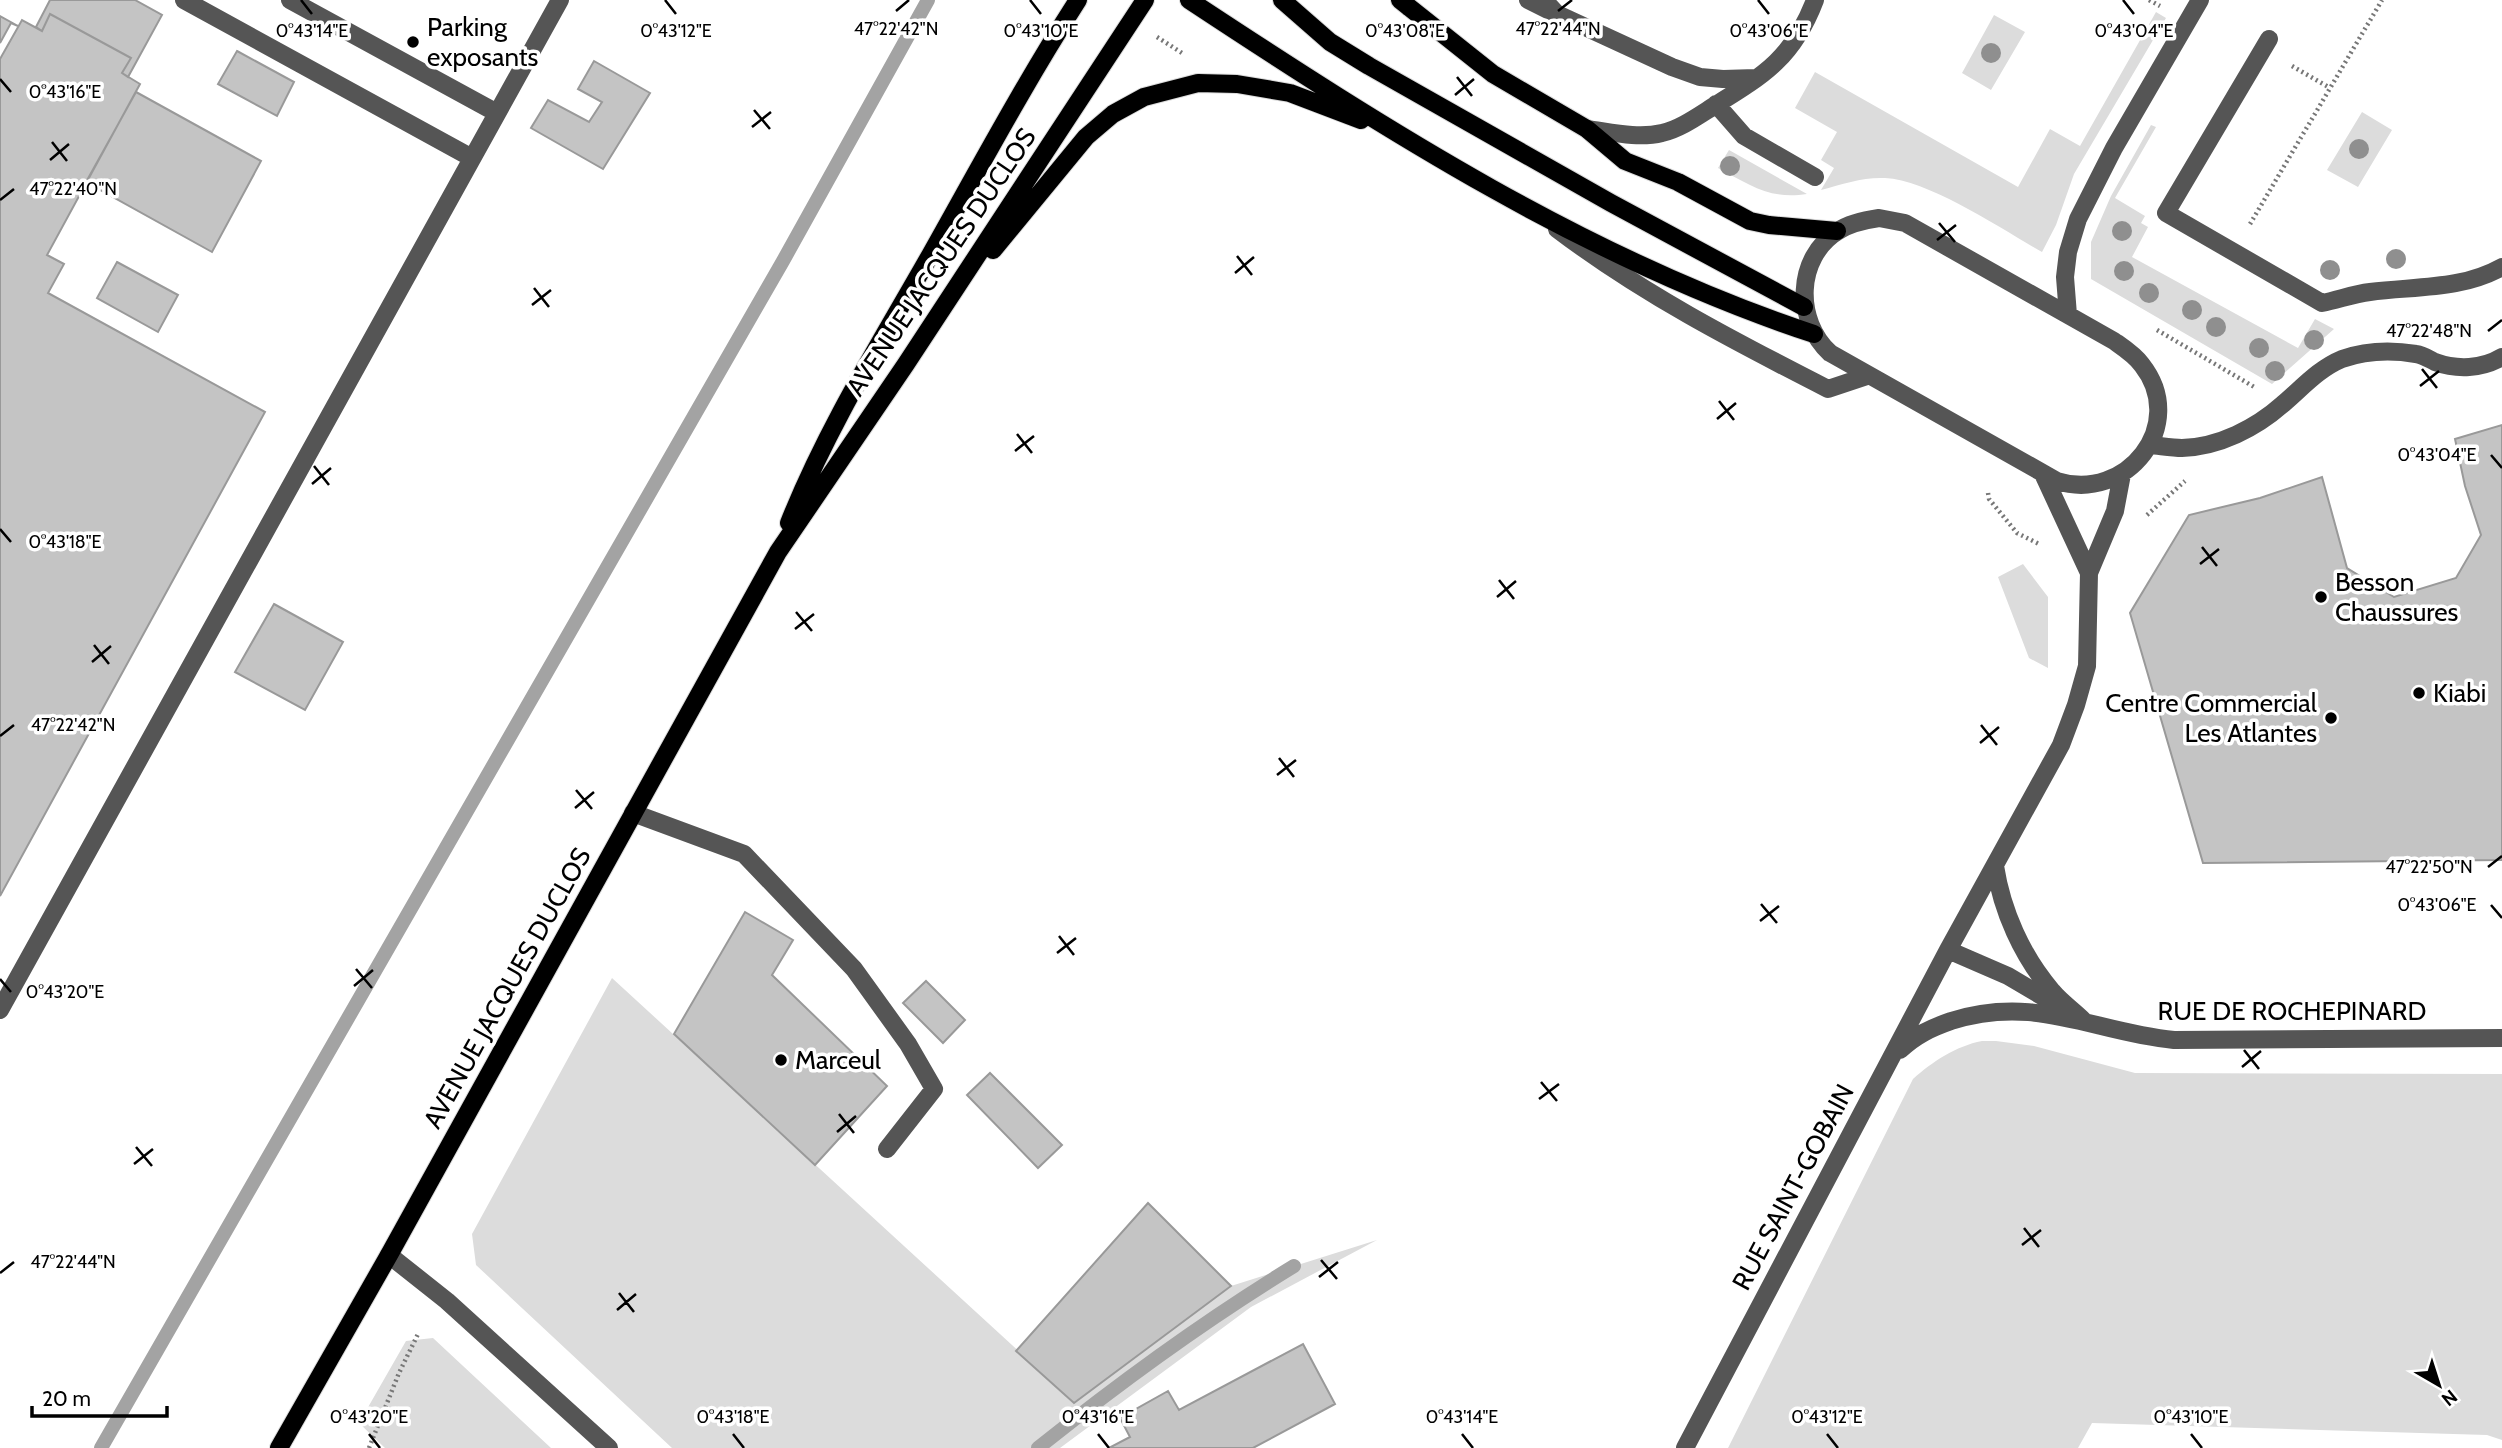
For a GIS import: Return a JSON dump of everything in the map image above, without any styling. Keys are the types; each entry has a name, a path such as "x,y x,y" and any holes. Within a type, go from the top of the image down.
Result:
{"main road":[{"name":"AVENUE JACQUES DUCLOS","path":"778,552 802,490 830,434 1040,62 1078,0"},
{"name":"AVENUE JACQUES DUCLOS","path":"279,1448 389,1255 778,552 906,364 1146,0"},
{"path":"1189,0 1397,134 1538,214 1700,292 1814,334"},
{"path":"1282,0 1330,41 1369,66 1611,203 1804,307"},
{"path":"1408,3 1493,74 1587,129 1625,161 1678,183 1750,220 1778,226 1838,231"},
{"path":"906,364 987,257 1086,138 1113,114 1144,97 1198,83 1237,84 1290,93 1397,134"}],"street":[{"path":"184,0 472,158"},
{"path":"290,0 497,113"},
{"path":"0,1010 560,0"},
{"path":"1528,0 1672,68 1700,77 1759,78"},
{"path":"1544,0 1557,14"},
{"path":"2068,315 2065,276 2068,252 2078,219 2114,148 2200,0"},
{"path":"1587,129 1632,135 1661,133 1689,121 1759,78 1786,52 1801,31 1811,4"},
{"path":"2269,39 2166,213 2322,303 2361,293 2448,285 2483,277 2502,267"},
{"path":"1716,104 1744,136 1815,177"},
{"path":"1538,214 1581,247 1646,290 1731,340 1828,389 1867,376"},
{"path":"1879,218 1905,222 2114,341 2142,364 2157,398 2157,414 2150,445 2144,455 2122,474 2094,484 2070,485 2044,476 1830,353 1814,334 1804,307 1805,286 1813,259 1838,231 1861,221 1879,218"},
{"path":"2150,445 2182,448 2228,438 2245,431 2271,414 2323,369 2342,359 2365,353 2419,354 2456,367 2490,364 2502,357"},
{"path":"1948,950 2061,745 2076,705 2087,666 2089,573 2115,510 2122,474"},
{"path":"2044,476 2089,573"},
{"path":"634,813 744,854 854,969 908,1044 934,1089 887,1149"},
{"name":"RUE DE ROCHEPINARD","path":"1996,866 1999,891 2018,940 2032,965 2053,993 2084,1021"},
{"name":"RUE DE ROCHEPINARD","path":"1948,950 2008,976 2084,1021"},
{"name":"RUE SAINT-GOBAIN","path":"1685,1448 1948,950"},
{"name":"RUE DE ROCHEPINARD","path":"1890,1059 1914,1037 1934,1026 1968,1016 2003,1011 2034,1011 2135,1035 2174,1040 2502,1038"},
{"path":"389,1255 447,1301 609,1448"}],"path":[{"path":"2234,252 2382,0"},
{"path":"1150,32 1184,54"},
{"path":"369,1448 399,1373 419,1332"}],"shaded area":[{"path":"2156,12 2166,18 2074,174 2056,225 2042,252 1944,196 1903,181 1869,179 1821,190 1834,168 1821,160 1837,132 1795,108 1815,72 2018,187 2050,129 2080,146"},
{"path":"1994,15 2025,32 1991,90 1962,73"},
{"path":"2362,112 2392,130 2358,187 2327,170"},
{"path":"2151,125 2156,127 2115,198 2145,216 2141,223 2148,227 2132,257 2298,348 2315,319 2334,329 2272,384 2091,279 2091,242 2111,196"},
{"path":"1729,150 1807,194 1771,193 1718,168"},
{"path":"2023,564 2048,597 2048,668 2029,658 1998,577"},
{"path":"612,978 1074,1402 1231,1286 1377,1240 1251,1307 1060,1448 672,1448 476,1265 472,1234"},
{"path":"1982,1041 2034,1046 2135,1073 2502,1074 2502,1440 2487,1435 2092,1423 2078,1448 1728,1448 1913,1079 1945,1056"},
{"path":"433,1338 551,1448 385,1448 359,1423 406,1341"}],"building":[{"path":"50,0 135,0 162,15 128,77 122,73 131,58 50,14 42,31 36,27"},
{"path":"50,14 131,58 122,73 140,84 47,255 64,264 48,293 265,412 0,896 0,59 22,20 42,31"},
{"path":"0,16 18,26 11,23 0,43"},
{"path":"237,51 294,82 277,116 218,84"},
{"path":"594,61 650,93 603,169 531,128 548,100 589,122 602,102 578,89"},
{"path":"136,92 261,161 212,252 86,182"},
{"path":"117,262 178,295 158,332 97,298"},
{"name":"Centre Commercial Les Atlantes","path":"2502,425 2502,860 2203,863 2130,613 2189,515 2260,498 2322,477 2347,568 2394,597 2456,578 2481,535 2465,486 2455,439"},
{"path":"274,604 343,642 305,710 235,672"},
{"name":"Marceul","path":"745,912 793,940 772,975 887,1086 815,1165 674,1034"},
{"path":"926,981 965,1020 943,1043 903,1003"},
{"path":"990,1073 1062,1145 1038,1168 967,1095"},
{"path":"1148,1203 1231,1286 1074,1403 1016,1351"},
{"path":"1303,1344 1335,1404 1253,1448 1109,1448 1130,1437 1120,1418 1168,1391 1179,1410"}],"waterway":[{"path":"101,1448 783,261 928,0"},
{"path":"1038,1448 1163,1353 1294,1266"}],"place":[{"name":"Parking exposants","path":"413,42"},
{"name":"Besson Chaussures","path":"2321,597"},
{"name":"Kiabi","path":"2419,693"},
{"name":"Centre Commercial Les Atlantes","path":"2331,718"},
{"name":"Marceul","path":"781,1060"}]}
